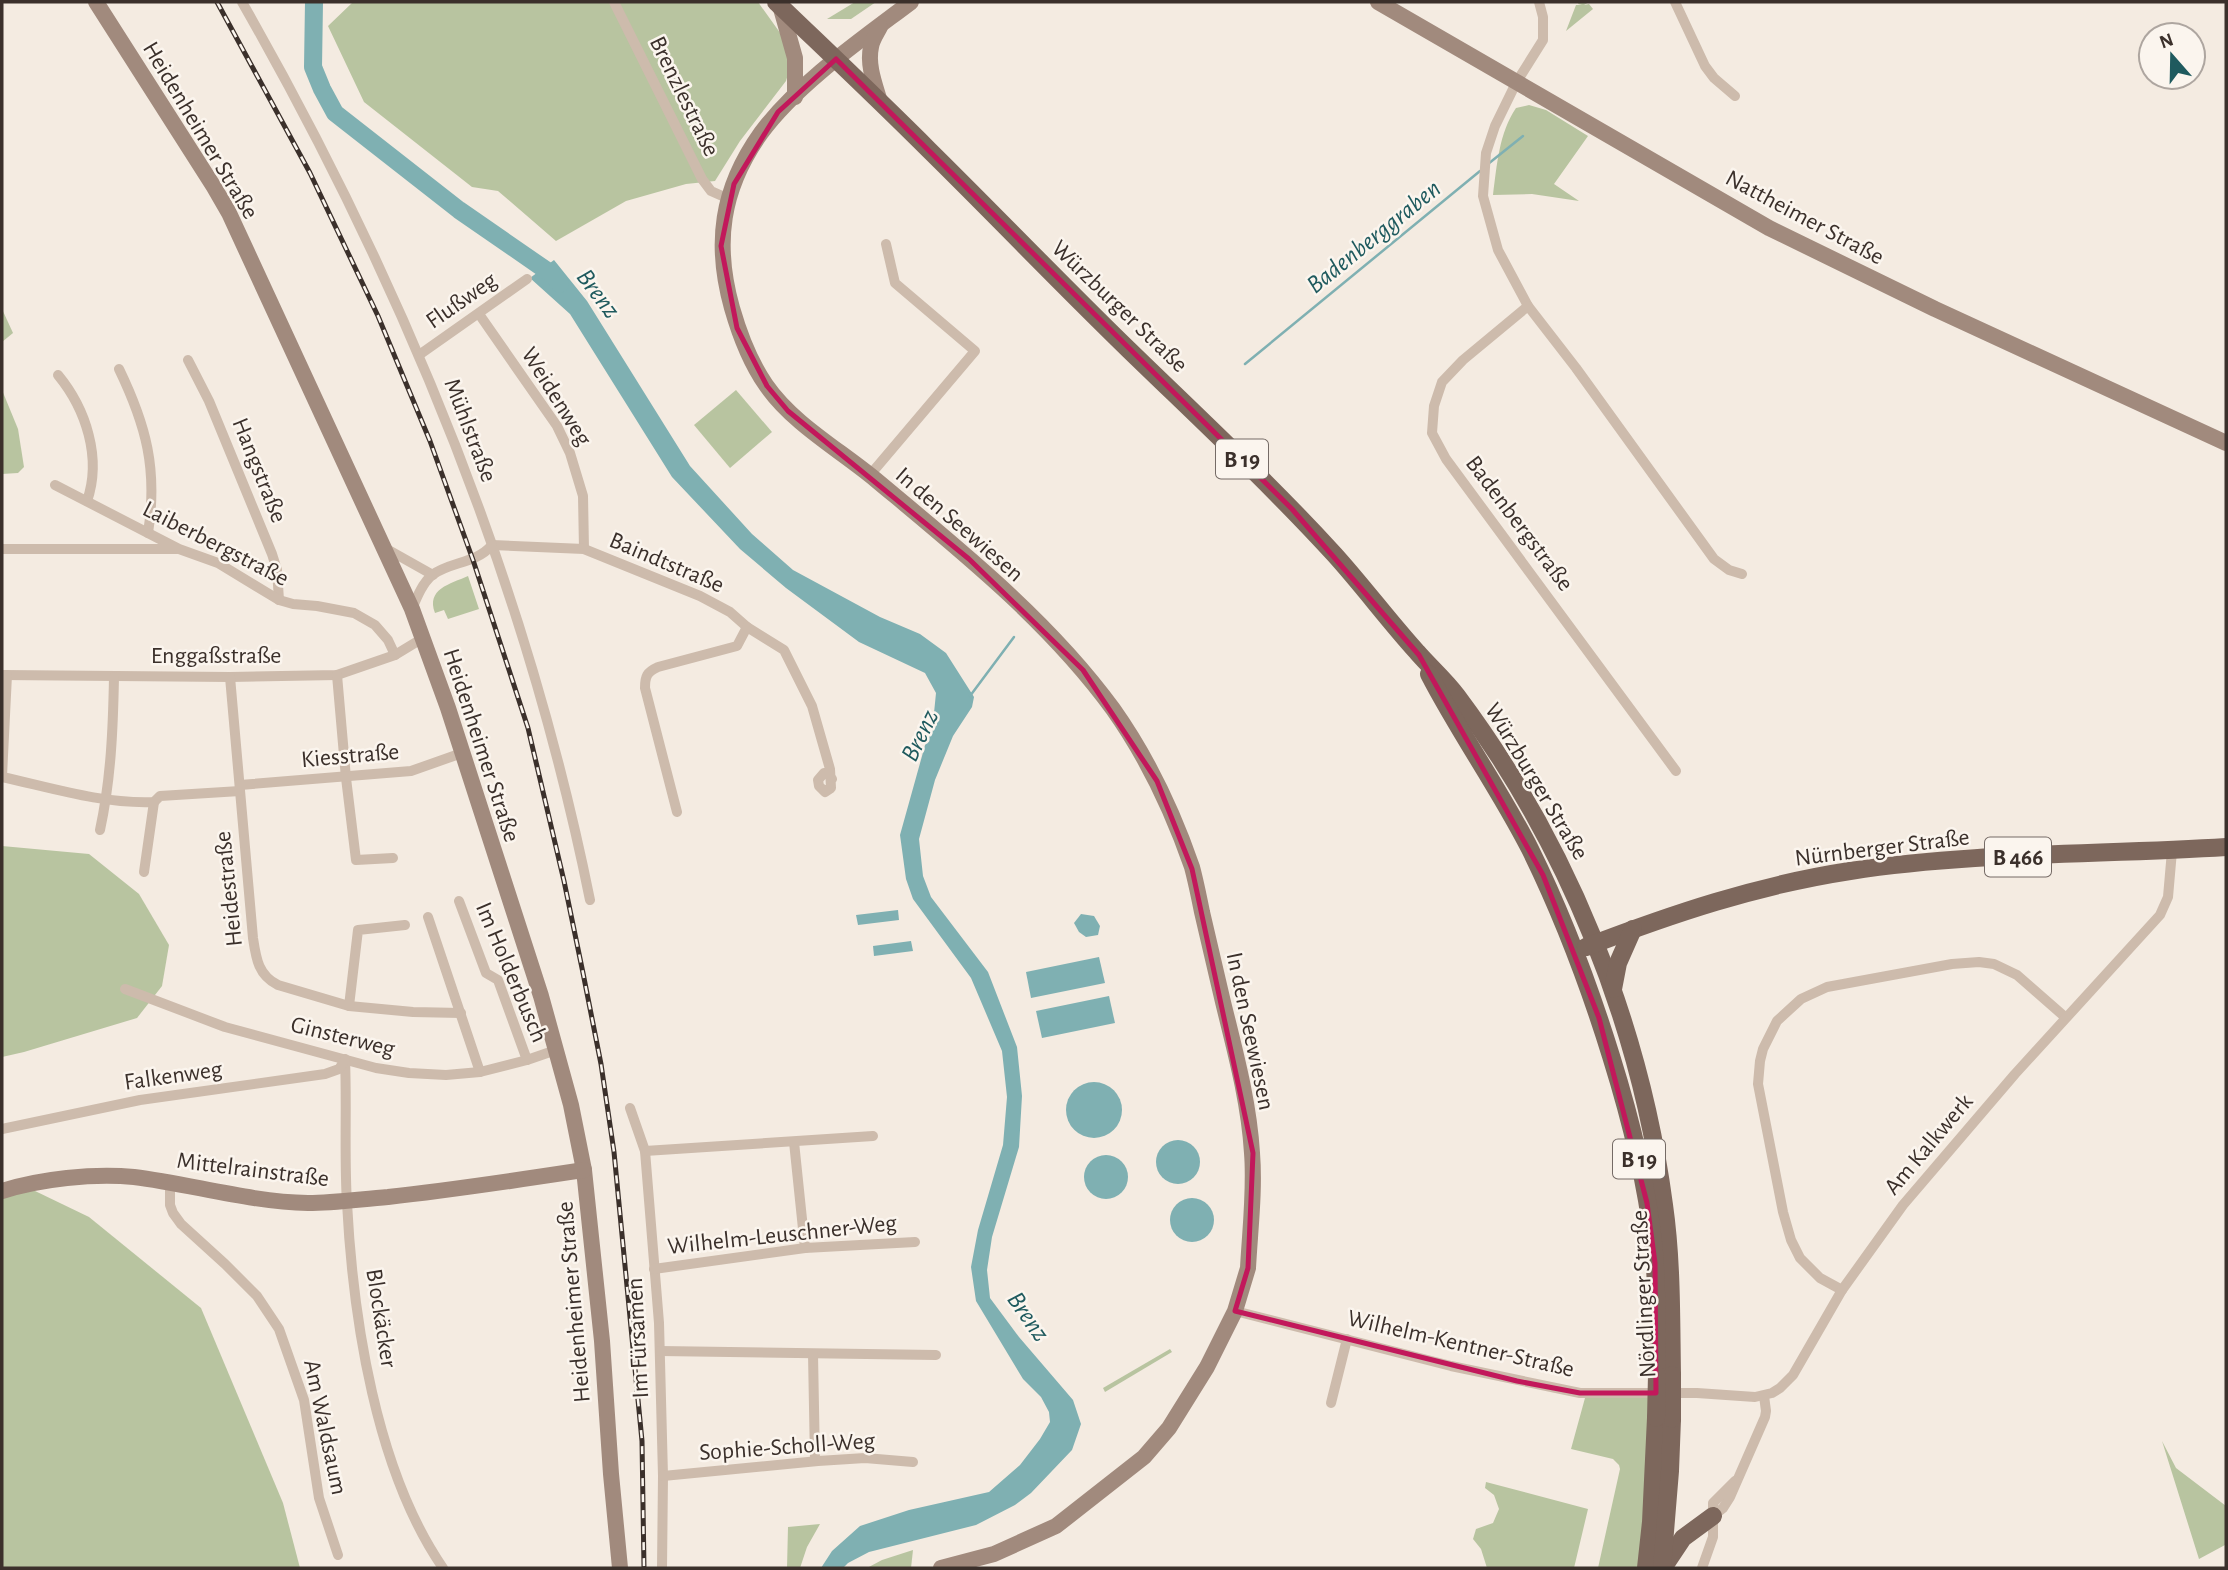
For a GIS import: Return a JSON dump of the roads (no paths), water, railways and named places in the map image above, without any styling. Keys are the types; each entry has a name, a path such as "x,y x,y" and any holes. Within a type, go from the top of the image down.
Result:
{"main road":[{"name":"Würzburger Straße","path":"778,4 1292,509 1368,592 1419,655 1441,676 1521,794 1566,879 1594,943"},
{"name":"Würzburger Straße","path":"1419,655 1513,816 1576,950"},
{"name":"Nürnberger Straße","path":"1594,943 1690,908 1738,894 1821,876 1959,859 2226,847"},
{"path":"1613,989 1618,962 1633,929"},
{"name":"B 466","path":"1576,950 1594,943"},
{"name":"Nördlinger Straße","path":"1594,943 1613,989 1644,1092 1665,1208 1670,1280 1664,1418 1670,1471 1663,1568"},
{"name":"Nördlinger Straße","path":"1576,950 1621,1089 1644,1183 1653,1243 1664,1375"},
{"name":"Nördlinger Straße","path":"1646,1568 1664,1418"},
{"path":"1663,1568 1683,1538 1713,1516"}],"street":[{"name":"Heidenheimer Straße","path":"96,2 229,213 412,609 462,753 541,996 578,1132 602,1340 620,1568"},
{"name":"Mühlstraße","path":"242,2 323,149 419,355 505,582 567,794 590,900"},
{"name":"Brenzlestraße","path":"614,2 702,179 711,191 729,199"},
{"name":"In den Seewiesen","path":"911,2 836,59 778,112 760,135 740,170 725,215 722,261 732,309 748,354 766,386 788,411 870,475 982,570 1083,670 1116,713 1157,781 1192,869 1239,1068 1252,1153 1248,1268 1235,1311 1208,1367 1169,1428 1144,1457 1056,1526 994,1554 941,1568"},
{"name":"Nattheimer Straße","path":"1378,2 1769,228 1936,309 2226,443"},
{"path":"1539,2 1544,17 1543,40 1516,83 1486,153 1483,195 1498,250 1528,306 1714,559 1730,570 1742,574"},
{"path":"1675,2 1705,66 1714,78 1735,96"},
{"path":"778,4 795,58 794,97"},
{"path":"880,102 872,77 871,47 881,24"},
{"name":"In den Seewiesen","path":"870,475 975,351 895,283 886,244"},
{"name":"Flußweg","path":"419,355 527,279"},
{"name":"Badenbergstraße","path":"1528,306 1463,360 1442,382 1434,406 1432,433 1446,459 1676,771"},
{"name":"Weidenweg","path":"479,314 556,426 570,453 583,496 584,549"},
{"name":"Hangstraße","path":"188,360 209,401 272,554 277,570 279,600"},
{"path":"119,369 133,398 149,450 152,511 148,533"},
{"path":"58,375 80,405 91,445 93,485 87,501"},
{"name":"Laiberbergstraße","path":"55,485 179,549 218,563 279,600 354,613 375,625 396,655"},
{"path":"412,609 422,587 433,575 485,553 492,545"},
{"name":"Baindtstraße","path":"492,545 584,549 699,596 730,612 747,627 784,650 812,706 832,779"},
{"path":"385,548 433,575"},
{"path":"2,549 179,549"},
{"path":"677,812 645,688 645,678 649,671 658,667 737,646 747,627"},
{"name":"Enggaßstraße","path":"4,675 337,675 396,655 423,638"},
{"path":"2,776 4,675"},
{"path":"337,675 356,860 393,858"},
{"path":"100,830 113,735 114,677"},
{"name":"Heidestraße","path":"230,677 253,938 260,969 267,980 349,1006 413,1013 461,1013"},
{"name":"Kiesstraße","path":"2,776 106,800 154,802 160,796 411,771 462,753"},
{"path":"144,872 154,802"},
{"name":"Am Kalkwerk","path":"1764,1396 1780,1388 1793,1375 1842,1290 1927,1176 2066,1017 2160,915 2168,898 2172,851"},
{"name":"Im Holderbusch","path":"459,901 486,973 498,980 527,1060"},
{"path":"428,917 480,1072"},
{"path":"349,1006 358,930 405,925"},
{"path":"1842,1290 1820,1278 1800,1258 1791,1240 1783,1212 1758,1084 1763,1049 1777,1021 1801,999 1827,987 1965,962 1987,963 2010,971 2066,1017"},
{"name":"Ginsterweg","path":"125,989 225,1027 376,1068 409,1073 446,1075 480,1072 556,1050"},
{"name":"Falkenweg","path":"2,1129 140,1100 326,1074 339,1069 345,1059"},
{"name":"Blockäcker","path":"345,1059 347,1201 354,1283 366,1360 379,1417 400,1485 429,1548 443,1568"},
{"name":"Im Fürsamen","path":"630,1108 645,1151 660,1351 662,1568"},
{"path":"645,1151 873,1136"},
{"path":"794,1142 805,1248"},
{"name":"Mittelrainstraße","path":"2,1191 89,1176 131,1177 229,1194 304,1203 436,1192 584,1170"},
{"name":"Am Waldsaum","path":"170,1182 170,1205 181,1224 257,1296 279,1329 304,1400 319,1498 338,1555"},
{"name":"Wilhelm-Leuschner-Weg","path":"654,1269 805,1248 915,1242"},
{"name":"Wilhelm-Kentner-Straße","path":"1235,1311 1504,1378 1580,1393 1697,1393 1747,1398 1764,1396"},
{"path":"1331,1403 1347,1339"},
{"path":"660,1351 936,1355"},
{"path":"813,1354 815,1461"},
{"path":"1702,1568 1713,1537 1712,1509 1717,1497 1737,1479 1765,1417 1764,1396"},
{"name":"Sophie-Scholl-Weg","path":"663,1476 865,1458 913,1462"}],"water":[{"path":"554,260 587,301 690,466 752,534 793,570 880,617 920,634 946,653 974,697 972,707 953,736 935,780 919,839 923,876 931,897 988,972 1017,1047 1022,1096 1019,1147 992,1237 987,1270 990,1298 1019,1337 1073,1400 1081,1424 1072,1450 1031,1493 1015,1505 976,1525 869,1552 843,1568 821,1568 832,1551 860,1526 909,1510 989,1492 1020,1465 1050,1422 1049,1412 1041,1397 1023,1379 976,1301 971,1267 978,1230 1003,1145 1007,1097 1002,1051 971,978 913,899 906,879 900,835 934,713 936,693 925,673 859,642 786,588 740,549 672,477 570,314 530,278"},
{"path":"898,910 899,920 858,925 856,915"},
{"path":"1081,914 1094,916 1100,926 1098,935 1086,937 1079,932 1074,923"},
{"path":"911,941 913,951 874,956 873,946"},
{"path":"1099,957 1105,983 1031,998 1026,972"},
{"path":"1109,996 1115,1023 1042,1038 1036,1011"},
{"path":"1094,1082 1105,1084 1114,1090 1120,1099 1120,1121 1114,1130 1105,1136 1094,1138 1083,1136 1074,1130 1068,1121 1066,1110 1068,1099 1074,1090 1083,1084"},
{"path":"1178,1140 1193,1147 1200,1162 1193,1177 1178,1184 1163,1177 1156,1162 1163,1147"},
{"path":"1106,1155 1121,1162 1128,1177 1121,1192 1106,1199 1091,1192 1084,1177 1091,1162"},
{"path":"1192,1198 1207,1205 1214,1220 1207,1235 1192,1242 1177,1235 1170,1220 1177,1205"}],"waterway":[{"name":"Brenz","path":"314,2 313,67 335,113 459,210 553,275 560,284"},
{"name":"Badenberggraben","path":"1488,164 1523,136"},
{"name":"Badenberggraben","path":"1245,364 1480,171"},
{"name":"Badenberggraben","path":"970,696 1014,637"}],"railway":[{"path":"217,2 310,173 378,316 430,441 473,560 528,728 583,973 601,1064 614,1152 642,1441 644,1568"}]}
